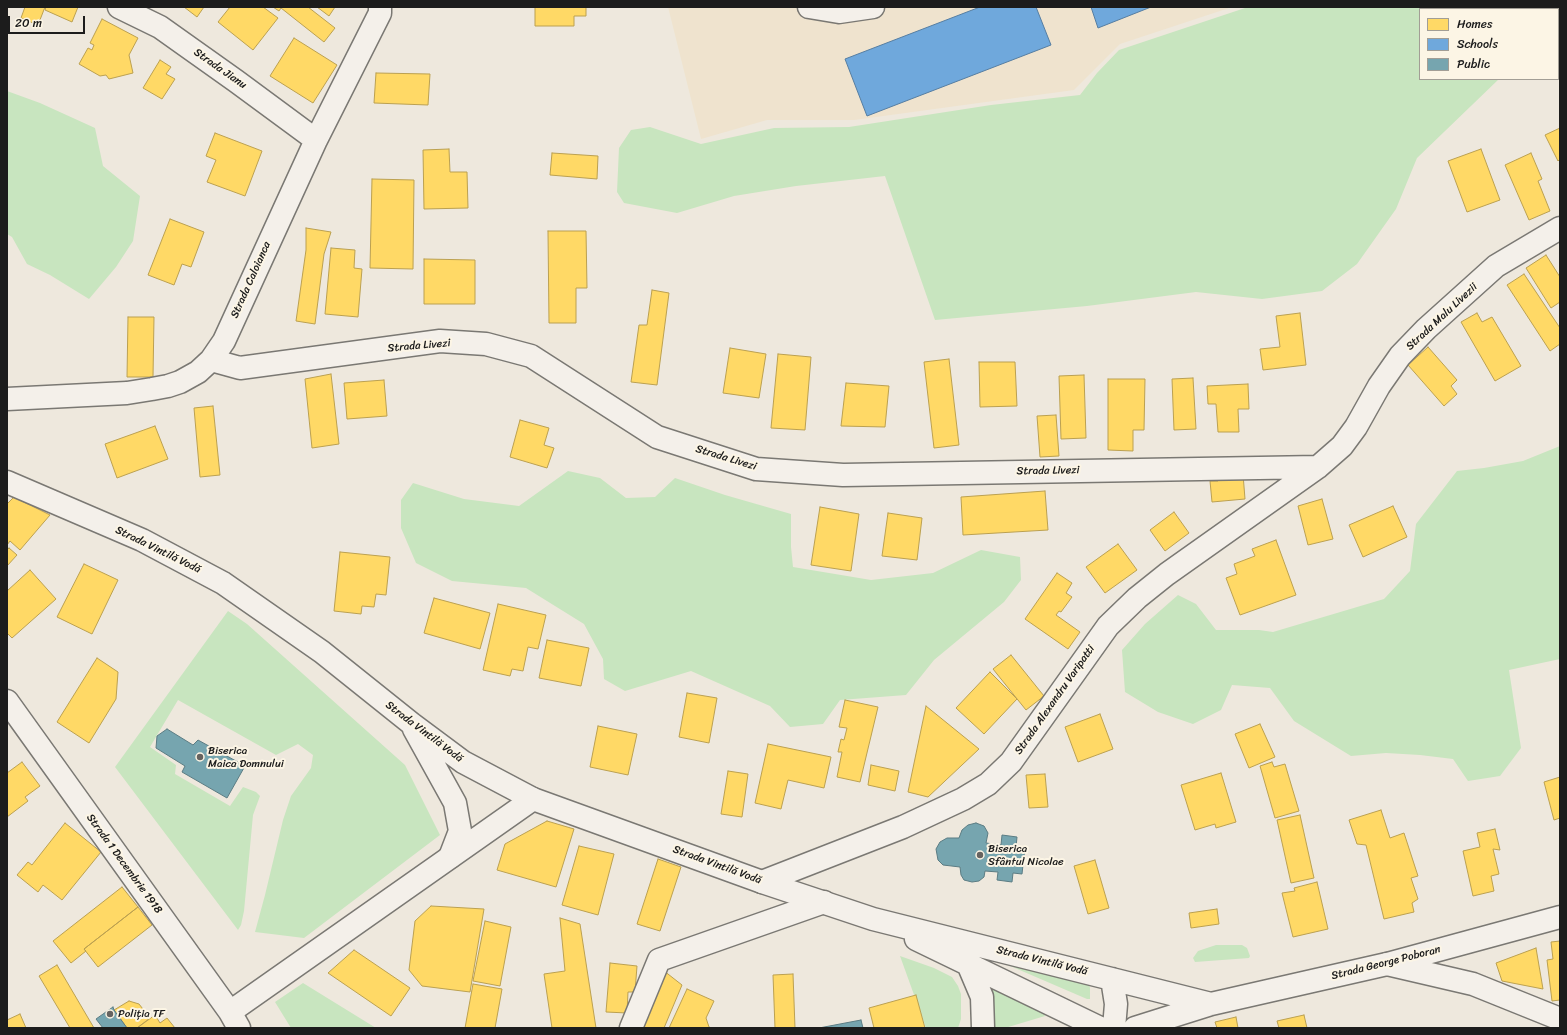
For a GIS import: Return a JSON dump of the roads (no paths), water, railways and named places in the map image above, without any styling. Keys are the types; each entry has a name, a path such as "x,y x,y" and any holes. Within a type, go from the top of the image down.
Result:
{"street":[{"name":"Strada Jianu","path":"119,7 160,27 316,140"},
{"name":"Strada Caloianca","path":"7,399 127,393 168,386 180,382 198,372 210,360 224,341 316,140 380,13 380,7"},
{"path":"809,7 839,12 873,7"},
{"name":"Strada Malu Livezii","path":"1318,467 1342,446 1356,428 1379,386 1400,356 1426,329 1496,266 1560,228"},
{"name":"Strada Livezi","path":"210,360 240,368 440,341 486,344 531,356 657,437 756,469 843,474 1318,467"},
{"name":"Strada Alexandru Varipatti","path":"762,882 903,827 964,799 988,784 1011,762 1108,626 1136,598 1167,574 1318,467"},
{"name":"Strada Vintilă Vodă","path":"7,482 142,540 223,583 322,652 412,724 463,762 533,799 762,882 873,919 1210,1004"},
{"name":"Strada 1 Decembrie 1918","path":"7,701 234,1020"},
{"path":"412,724 455,803 460,831 450,857"},
{"path":"234,1020 450,857 533,799"},
{"path":"631,1028 659,960 824,902"},
{"name":"Strada George Poboran","path":"1135,1028 1210,1004 1387,964 1560,918"},
{"name":"Strada Vintilă Vodă","path":"873,919 1100,1028"},
{"path":"968,964 982,997 984,1020 983,1028"},
{"path":"1387,964 1473,984 1560,1019"},
{"path":"1112,979 1116,1004 1114,1028"}],"place":[{"name":"Biserica Maica Domnului","path":"200,757"},
{"name":"Biserica Sfântul Nicolae","path":"980,855"},
{"name":"Poliția TF","path":"110,1014"}]}
